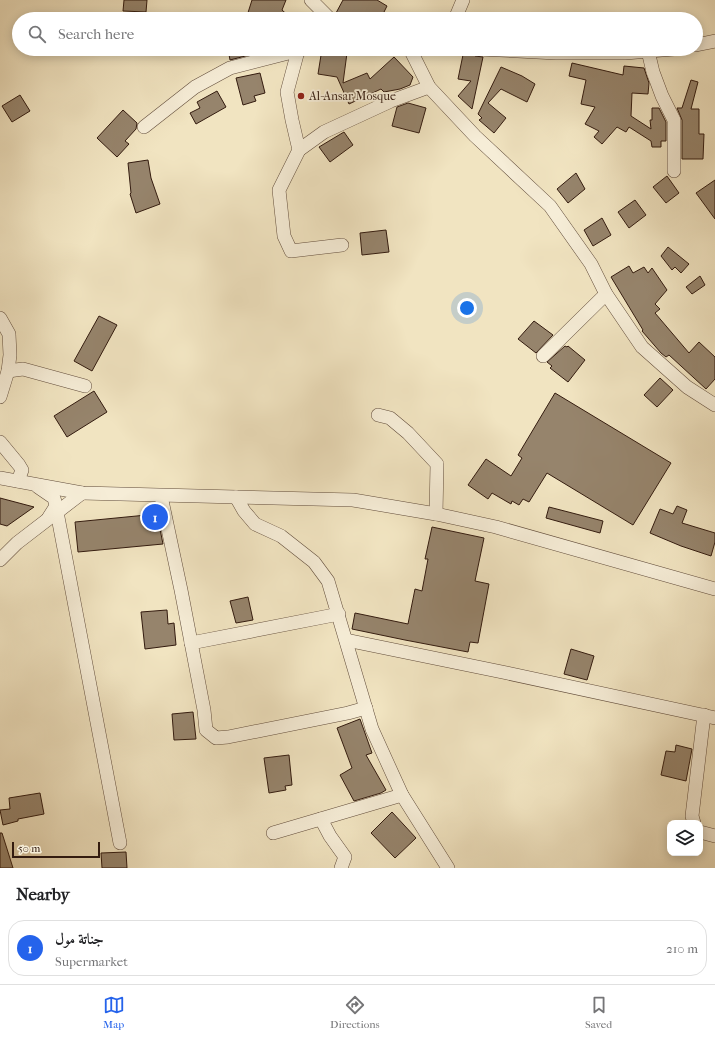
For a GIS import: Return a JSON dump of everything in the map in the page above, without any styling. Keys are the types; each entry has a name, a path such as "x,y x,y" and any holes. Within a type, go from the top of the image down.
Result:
{"street":[{"path":"311,0 323,12"},
{"path":"458,12 463,0"},
{"path":"703,44 715,41"},
{"path":"144,127 195,88 230,68 277,56"},
{"path":"299,56 287,92 299,150"},
{"path":"414,56 429,87 475,136 550,206 591,264 606,294 642,347 687,388 715,404"},
{"path":"649,56 652,72 674,120 674,171"},
{"path":"342,245 291,251 284,236 279,190 299,150 324,132 391,101 429,87"},
{"path":"543,356 606,294"},
{"path":"0,318 9,334 10,355 8,371 0,397"},
{"path":"8,371 23,369 85,386"},
{"path":"378,415 390,418 408,433 437,464 436,514"},
{"path":"0,442 19,464 22,470 18,481"},
{"path":"0,478 82,493 353,500 436,514 496,527 715,589"},
{"path":"33,484 54,498 56,506 46,520"},
{"path":"0,560 17,543 82,493"},
{"path":"161,496 181,590 204,710 206,730 216,738 228,737 366,708"},
{"path":"236,497 244,511 255,524 281,536 314,562 328,580 372,729 402,795 448,868"},
{"path":"57,512 120,843"},
{"path":"191,643 339,614"},
{"path":"346,640 514,674 710,717 692,816 693,820"},
{"path":"272,833 402,795"},
{"path":"321,818 330,836 345,857 341,868"},
{"path":"703,833 715,836"}],"building":[{"path":"124,0 147,0 146,12 123,11"},
{"path":"252,0 286,0 282,10 284,12 248,12"},
{"path":"343,0 377,0 387,6 384,12 337,12"},
{"path":"229,56 245,56 230,60"},
{"path":"321,56 347,56 343,83 367,73 370,79 394,57 413,77 410,85 400,89 384,92 381,89 349,104 337,77 318,74"},
{"path":"463,56 483,57 472,109 458,96 471,81 458,79"},
{"path":"572,63 623,75 624,66 644,68 649,83 648,94 632,93 631,116 651,129 650,120 652,120 652,108 659,108 666,122 666,141 661,141 661,147 652,147 651,141 629,127 626,132 617,127 602,144 594,137 599,131 585,124 595,107 581,104 586,80 569,76"},
{"path":"501,67 522,76 535,84 527,102 501,89 488,103 506,118 494,133 479,120 482,118 478,114"},
{"path":"260,73 265,93 254,96 256,101 243,105 236,78"},
{"path":"691,80 698,82 691,109 699,109 699,134 704,134 703,159 682,159 682,120 677,108 682,108"},
{"path":"217,91 226,107 196,124 190,113 200,108 197,102"},
{"path":"20,95 30,111 12,122 2,106"},
{"path":"408,103 426,108 419,133 392,126 397,107"},
{"path":"123,110 137,123 136,129 125,141 129,144 117,157 97,138"},
{"path":"344,132 353,145 330,162 319,147"},
{"path":"148,160 151,178 160,204 136,213 130,194 128,163"},
{"path":"576,173 585,189 568,203 557,189"},
{"path":"667,176 679,193 666,203 653,187"},
{"path":"715,180 715,219 696,193"},
{"path":"635,200 646,215 629,228 618,212"},
{"path":"602,218 611,235 593,246 584,230"},
{"path":"386,230 389,252 362,255 360,233"},
{"path":"668,247 689,264 681,273 675,267 672,270 661,256"},
{"path":"629,266 633,273 644,267 648,273 652,268 667,290 655,304 660,309 655,313 689,353 699,342 715,357 715,379 706,389 669,355 666,357 661,353 642,331 643,330 611,277"},
{"path":"700,276 705,285 692,294 686,287"},
{"path":"99,316 117,325 92,371 74,361"},
{"path":"534,321 553,335 536,353 518,339"},
{"path":"565,346 568,346 585,360 568,382 550,368 552,366 547,362"},
{"path":"660,378 673,390 657,407 644,395"},
{"path":"94,391 107,412 67,437 54,416"},
{"path":"555,393 671,463 633,525 547,473 529,502 523,499 519,505 512,501 511,504 492,493 488,499 468,485 486,459 511,476 522,458 518,455"},
{"path":"0,498 34,507 7,526 0,524"},
{"path":"677,506 687,510 682,523 715,533 715,542 711,556 681,546 650,533 660,509 673,514"},
{"path":"549,507 603,521 600,533 546,518"},
{"path":"157,514 163,544 78,552 75,522"},
{"path":"432,527 484,538 475,581 489,584 478,643 470,642 468,652 352,629 355,613 408,624 415,589 422,591 428,559 425,559"},
{"path":"248,597 253,620 236,623 230,601"},
{"path":"167,610 168,624 174,623 176,645 145,649 141,612"},
{"path":"571,649 594,656 587,680 564,674"},
{"path":"193,712 196,739 174,740 172,714"},
{"path":"360,719 372,753 366,755 386,790 381,793 354,801 340,775 352,768 337,728"},
{"path":"676,745 692,749 686,781 661,775 666,751 675,752"},
{"path":"289,755 292,785 285,786 286,790 269,793 264,758"},
{"path":"40,793 44,814 18,819 18,821 3,825 0,810 10,809 9,798"},
{"path":"392,812 416,838 395,858 371,833"},
{"path":"0,833 2,833 13,868 0,868"},
{"path":"126,852 127,868 102,868 101,853"}],"place":[{"name":"Al-Ansar Mosque","path":"301,96"},
{"name":"جناتة مول","path":"155,517"}]}
